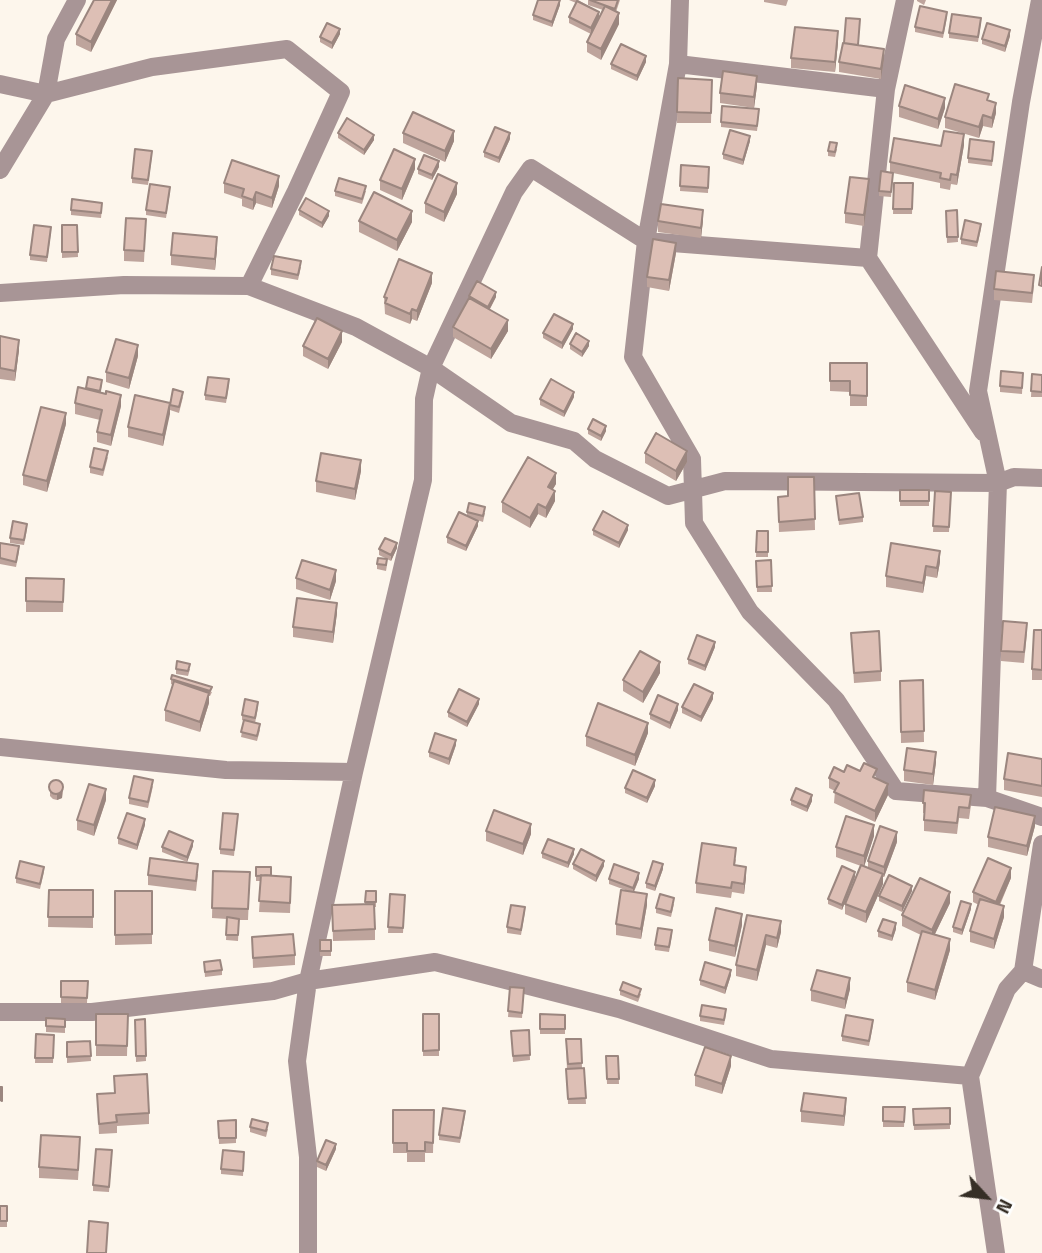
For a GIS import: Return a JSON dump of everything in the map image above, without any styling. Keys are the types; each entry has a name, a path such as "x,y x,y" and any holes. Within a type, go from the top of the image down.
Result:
{"street":[{"path":"0,170 46,94 56,39 76,0"},
{"path":"680,0 678,64 646,241 633,357 692,459 694,523 750,612 836,700 896,790 987,798 1042,817"},
{"path":"905,0 886,89 868,258 989,440"},
{"path":"987,798 998,482 978,391 1021,102 1040,0"},
{"path":"0,84 46,94 152,67 288,49 341,92 249,286"},
{"path":"678,64 886,89"},
{"path":"308,1253 308,1157 297,1061 308,981 423,480 424,399 431,368 514,192 531,168 646,241 868,258"},
{"path":"0,293 124,285 249,286 356,327 431,368 512,423 574,441 595,458 668,496 724,481 998,482 1014,477 1042,478"},
{"path":"0,747 226,770 354,772"},
{"path":"996,1253 970,1076 1007,989 1023,971 1042,844"},
{"path":"0,1012 92,1012 273,991 308,981 435,962 619,1009 771,1059 970,1076"},
{"path":"1023,971 1042,979"}],"building":[{"path":"94,0 112,0 91,42 76,34"},
{"path":"538,0 560,0 552,22 533,15"},
{"path":"590,0 618,0 615,9"},
{"path":"577,1 599,12 591,28 569,17"},
{"path":"605,6 619,13 601,49 587,42"},
{"path":"920,6 947,12 943,33 915,27"},
{"path":"952,14 981,18 978,37 949,33"},
{"path":"846,18 860,19 858,45 844,43"},
{"path":"327,23 340,29 332,43 320,37"},
{"path":"987,23 1010,30 1005,46 982,39"},
{"path":"795,27 838,31 835,62 791,58"},
{"path":"843,43 884,49 881,69 839,62"},
{"path":"621,44 646,56 637,76 611,64"},
{"path":"723,71 757,76 754,97 720,93"},
{"path":"678,78 712,80 711,113 677,112"},
{"path":"955,84 989,94 987,100 996,103 992,118 983,115 979,127 945,117"},
{"path":"905,85 945,98 938,119 899,106"},
{"path":"722,106 759,109 757,126 721,122"},
{"path":"413,112 454,131 445,151 403,133"},
{"path":"347,118 374,135 364,150 338,133"},
{"path":"495,127 510,133 499,158 484,152"},
{"path":"730,130 750,136 743,160 723,154"},
{"path":"944,131 964,134 957,175 951,174 950,180 940,178 941,173 890,162 894,138 941,146"},
{"path":"970,139 994,142 992,161 968,158"},
{"path":"830,142 837,143 835,152 828,151"},
{"path":"135,149 152,151 148,180 132,178"},
{"path":"394,149 415,159 402,189 380,180"},
{"path":"424,155 439,161 432,175 418,169"},
{"path":"232,160 279,176 272,198 256,192 253,200 242,196 244,189 224,183"},
{"path":"681,165 709,167 708,188 680,186"},
{"path":"881,171 893,173 891,192 879,191"},
{"path":"438,174 457,183 444,212 425,203"},
{"path":"850,177 869,179 864,215 845,213"},
{"path":"339,178 366,186 362,199 335,191"},
{"path":"894,183 913,183 912,209 893,209"},
{"path":"150,184 170,187 166,213 146,210"},
{"path":"374,192 412,211 397,240 359,221"},
{"path":"306,198 329,211 322,223 299,210"},
{"path":"72,199 102,203 101,213 71,210"},
{"path":"661,204 703,210 701,228 658,221"},
{"path":"957,210 958,237 947,237 946,211"},
{"path":"126,218 146,219 144,251 124,250"},
{"path":"965,220 981,224 977,242 961,239"},
{"path":"34,225 51,227 47,257 30,255"},
{"path":"62,225 77,225 78,252 62,252"},
{"path":"173,233 217,237 215,259 171,255"},
{"path":"653,239 676,243 669,280 647,277"},
{"path":"274,256 301,261 298,275 271,269"},
{"path":"399,259 432,273 417,311 412,309 410,314 385,303 387,298 384,297"},
{"path":"996,271 1034,275 1032,293 994,289"},
{"path":"477,281 496,292 488,307 469,296"},
{"path":"469,298 508,320 491,349 453,327"},
{"path":"554,314 573,324 562,343 543,333"},
{"path":"317,318 342,331 328,359 303,346"},
{"path":"576,333 589,341 582,352 570,344"},
{"path":"0,336 19,340 15,371 0,368"},
{"path":"116,339 138,345 129,378 106,372"},
{"path":"830,363 867,363 867,396 850,395 850,381 830,381"},
{"path":"1001,371 1023,373 1022,388 1000,386"},
{"path":"1032,374 1042,375 1042,392 1031,391"},
{"path":"88,377 102,380 100,391 86,388"},
{"path":"208,377 229,379 226,398 205,395"},
{"path":"551,379 574,392 564,412 540,399"},
{"path":"78,387 121,395 111,435 97,432 102,410 75,403"},
{"path":"173,389 183,392 179,407 170,405"},
{"path":"135,395 170,403 163,435 128,427"},
{"path":"41,407 66,413 47,481 23,475"},
{"path":"593,419 606,426 601,436 588,429"},
{"path":"656,433 687,451 676,471 645,453"},
{"path":"94,448 108,451 103,470 90,467"},
{"path":"321,453 361,460 355,489 316,481"},
{"path":"528,457 556,473 548,487 555,491 546,508 538,504 530,518 502,502"},
{"path":"788,477 814,477 815,519 779,522 778,497 788,496"},
{"path":"900,490 929,490 929,501 900,501"},
{"path":"935,491 951,492 949,527 933,526"},
{"path":"859,493 863,517 839,520 836,496"},
{"path":"469,503 485,507 483,516 467,512"},
{"path":"603,511 628,525 619,543 593,530"},
{"path":"459,512 478,521 466,546 447,537"},
{"path":"13,521 27,524 24,540 10,538"},
{"path":"757,531 768,531 768,552 756,552"},
{"path":"385,538 397,543 391,555 379,549"},
{"path":"0,543 19,546 16,562 0,558"},
{"path":"891,543 940,551 937,568 926,566 923,583 886,576"},
{"path":"378,558 387,559 386,565 377,564"},
{"path":"302,560 336,570 330,590 296,578"},
{"path":"771,560 772,586 757,587 756,561"},
{"path":"26,578 64,579 63,602 26,601"},
{"path":"297,598 337,603 333,632 293,627"},
{"path":"1003,621 1027,623 1024,652 1001,651"},
{"path":"1034,630 1042,630 1042,670 1032,669"},
{"path":"879,631 881,671 854,673 851,633"},
{"path":"697,635 715,642 705,666 688,659"},
{"path":"640,651 660,662 643,692 623,680"},
{"path":"177,661 190,664 188,671 176,669"},
{"path":"172,675 212,687 210,691 171,679"},
{"path":"923,680 924,731 901,732 900,681"},
{"path":"174,681 209,693 200,722 165,710"},
{"path":"694,684 713,693 701,717 682,707"},
{"path":"459,689 479,699 467,722 448,712"},
{"path":"658,695 678,704 670,723 650,714"},
{"path":"245,699 258,702 255,718 242,715"},
{"path":"598,703 648,723 635,755 586,736"},
{"path":"244,720 260,724 257,736 241,732"},
{"path":"435,733 456,740 449,759 429,752"},
{"path":"907,748 936,752 933,774 904,770"},
{"path":"1008,753 1042,759 1042,786 1004,779"},
{"path":"864,763 877,769 873,777 888,784 875,811 834,792 839,783 829,778 834,767 844,772 847,765 860,771"},
{"path":"633,770 655,780 647,798 625,788"},
{"path":"134,776 153,780 148,802 129,798"},
{"path":"56,780 61,782 61,792 56,794 51,792 49,787 51,782"},
{"path":"89,784 106,789 94,825 77,820"},
{"path":"796,788 812,795 807,807 791,800"},
{"path":"924,790 971,795 969,808 959,807 957,823 924,820"},
{"path":"995,807 1035,816 1027,846 988,837"},
{"path":"494,810 531,824 523,844 486,831"},
{"path":"127,813 145,819 137,845 118,838"},
{"path":"223,813 238,814 234,850 220,849"},
{"path":"846,816 874,825 864,856 836,847"},
{"path":"880,826 897,832 884,867 868,861"},
{"path":"169,831 193,841 187,857 162,847"},
{"path":"548,839 574,849 568,863 542,853"},
{"path":"702,843 736,848 734,865 746,867 744,884 732,882 731,888 696,883"},
{"path":"581,849 604,861 596,876 573,864"},
{"path":"150,858 198,864 196,881 148,875"},
{"path":"988,858 1011,868 996,902 973,892"},
{"path":"20,861 44,867 40,884 16,878"},
{"path":"653,861 663,864 655,886 646,883"},
{"path":"614,864 639,873 633,888 609,879"},
{"path":"861,865 883,874 866,912 845,904"},
{"path":"842,866 855,872 842,905 828,899"},
{"path":"256,867 271,867 271,875 256,876"},
{"path":"213,871 250,872 248,909 212,908"},
{"path":"261,875 291,877 290,903 259,901"},
{"path":"889,875 912,886 902,906 879,896"},
{"path":"920,878 950,892 932,930 902,915"},
{"path":"49,890 93,890 93,917 48,917"},
{"path":"621,890 647,894 641,929 616,924"},
{"path":"115,891 152,891 152,934 115,935"},
{"path":"366,891 376,891 376,902 365,902"},
{"path":"390,894 405,895 403,928 388,927"},
{"path":"660,894 674,898 671,912 656,908"},
{"path":"980,899 1004,906 994,939 970,931"},
{"path":"961,901 971,904 962,930 953,927"},
{"path":"374,904 375,929 333,931 332,905"},
{"path":"511,905 525,907 521,930 507,927"},
{"path":"716,908 742,914 735,946 709,940"},
{"path":"747,915 781,921 777,938 766,935 757,970 736,965"},
{"path":"227,917 239,919 238,935 226,935"},
{"path":"883,919 896,923 892,936 878,931"},
{"path":"658,928 672,930 669,947 655,945"},
{"path":"922,931 950,939 935,990 907,982"},
{"path":"293,934 295,955 253,958 252,937"},
{"path":"320,940 331,940 331,951 320,951"},
{"path":"220,960 222,970 205,972 204,962"},
{"path":"705,962 731,970 725,988 700,980"},
{"path":"817,970 850,978 845,999 811,990"},
{"path":"61,981 88,981 87,998 61,997"},
{"path":"623,982 641,989 638,997 620,990"},
{"path":"510,987 524,988 522,1013 508,1011"},
{"path":"702,1005 726,1009 724,1020 700,1016"},
{"path":"96,1014 128,1014 127,1046 96,1045"},
{"path":"423,1014 439,1014 439,1050 423,1051"},
{"path":"540,1014 565,1015 565,1029 540,1029"},
{"path":"846,1015 873,1020 869,1041 842,1036"},
{"path":"46,1018 65,1019 65,1027 46,1026"},
{"path":"145,1019 146,1056 136,1056 135,1020"},
{"path":"529,1030 530,1055 513,1056 511,1031"},
{"path":"36,1034 54,1035 53,1058 35,1058"},
{"path":"566,1039 581,1039 582,1063 568,1064"},
{"path":"90,1041 91,1056 67,1057 67,1042"},
{"path":"705,1047 731,1056 722,1084 695,1075"},
{"path":"606,1056 618,1056 619,1079 607,1079"},
{"path":"584,1068 586,1098 568,1099 566,1069"},
{"path":"147,1074 149,1113 116,1115 117,1122 99,1124 97,1094 115,1093 114,1076"},
{"path":"804,1093 846,1098 844,1116 801,1111"},
{"path":"883,1107 905,1107 904,1122 883,1121"},
{"path":"443,1108 465,1111 460,1138 439,1135"},
{"path":"950,1108 950,1124 914,1125 913,1109"},
{"path":"393,1110 434,1110 433,1143 425,1142 425,1151 407,1151 407,1143 393,1143"},
{"path":"252,1119 268,1123 266,1131 250,1127"},
{"path":"236,1120 236,1138 219,1138 218,1121"},
{"path":"41,1135 80,1137 78,1170 39,1167"},
{"path":"326,1140 336,1144 326,1165 317,1161"},
{"path":"96,1149 112,1150 109,1187 93,1185"},
{"path":"223,1150 244,1152 243,1171 221,1169"},
{"path":"0,1206 7,1206 7,1221 0,1221"},
{"path":"89,1221 108,1223 106,1253 87,1253"}]}
